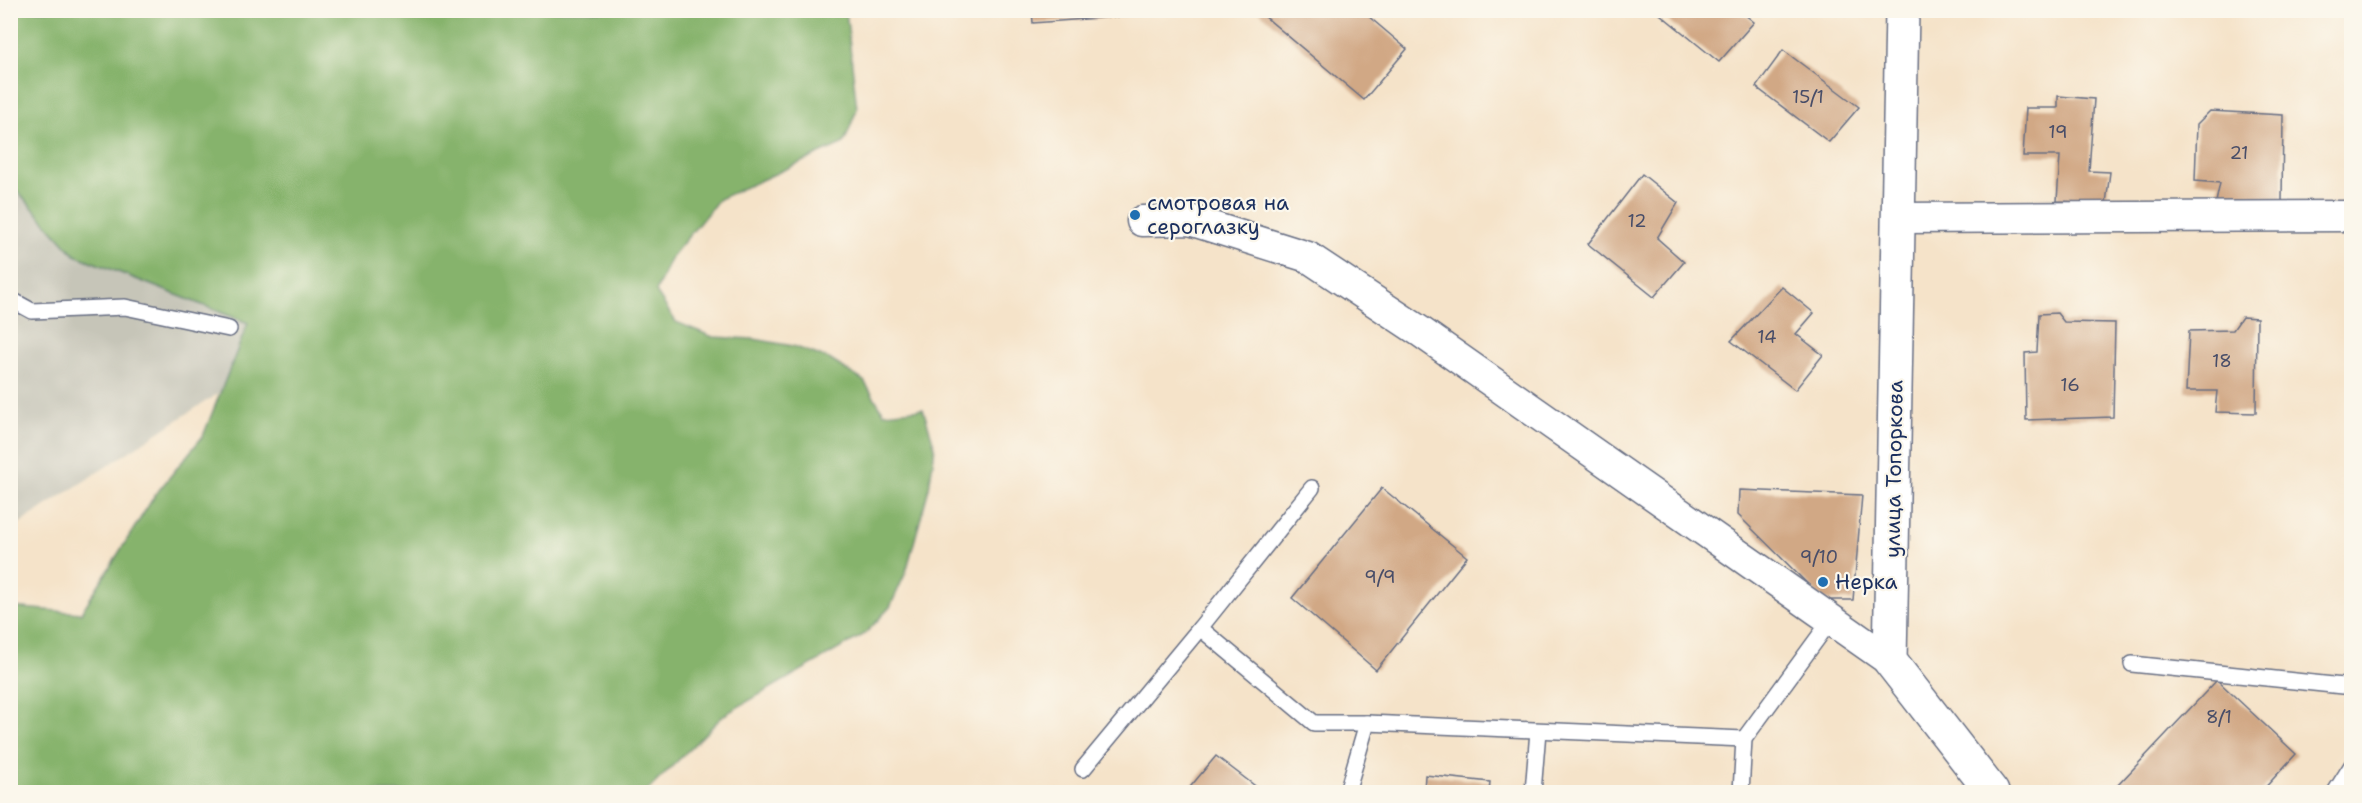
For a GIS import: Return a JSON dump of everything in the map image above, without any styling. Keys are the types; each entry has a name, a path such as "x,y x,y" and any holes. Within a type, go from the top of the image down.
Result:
{"main road":[{"name":"улица Топоркова","path":"1890,661 1902,10"},
{"path":"1890,661 1992,792"}],"street":[{"path":"1899,218 2352,216"},
{"path":"1142,221 1190,220 1308,256 1431,339 1890,661"}],"lane":[{"path":"10,299 32,311 125,307 229,329"},
{"path":"1083,769 1312,488"},
{"path":"1741,792 1744,739 1831,620"},
{"path":"1200,628 1314,723 1367,723 1744,739"},
{"path":"2132,664 2352,687"},
{"path":"1347,792 1367,723"},
{"path":"1533,792 1538,731"},
{"path":"2335,792 2352,765"}],"shaded area":[{"path":"10,119 276,281 243,377 11,529"}],"green space":[{"path":"11,10 846,11 857,109 844,143 719,199 670,259 656,292 676,322 713,337 754,339 793,346 829,359 864,381 884,413 923,409 935,447 929,488 906,572 890,607 865,634 724,715 646,792 11,792 11,607 81,613 155,495 203,436 248,323 75,255 11,184"}],"building":[{"path":"1032,10 1142,10 1139,15 1033,23"},
{"path":"1257,10 1361,10 1407,49 1364,100"},
{"path":"1655,10 1739,10 1754,22 1719,62"},
{"path":"1783,50 1859,107 1829,142 1756,87"},
{"path":"2058,96 2094,99 2089,171 2110,172 2106,203 2057,201 2060,156 2023,156 2026,108 2058,108"},
{"path":"2210,111 2283,115 2282,202 2216,202 2220,183 2195,181 2197,124"},
{"path":"1642,174 1678,203 1657,238 1684,262 1654,297 1588,244"},
{"path":"1782,287 1814,313 1796,334 1823,355 1795,390 1731,341"},
{"path":"2057,313 2064,322 2115,323 2113,417 2026,420 2025,353 2037,352 2039,314"},
{"path":"2242,317 2257,318 2256,413 2215,412 2217,391 2186,391 2189,331 2233,330"},
{"path":"1382,488 1467,557 1376,670 1292,598"},
{"path":"1739,490 1862,495 1853,600 1824,600 1738,515"},
{"path":"2217,680 2296,754 2261,792 2126,792 2118,785"},
{"path":"1216,756 1263,792 1186,792"},
{"path":"1425,775 1490,782 1489,792 1424,792"}],"place":[{"name":"смотровая на сероглазку","path":"1135,215"},
{"name":"Нерка","path":"1823,582"}]}
